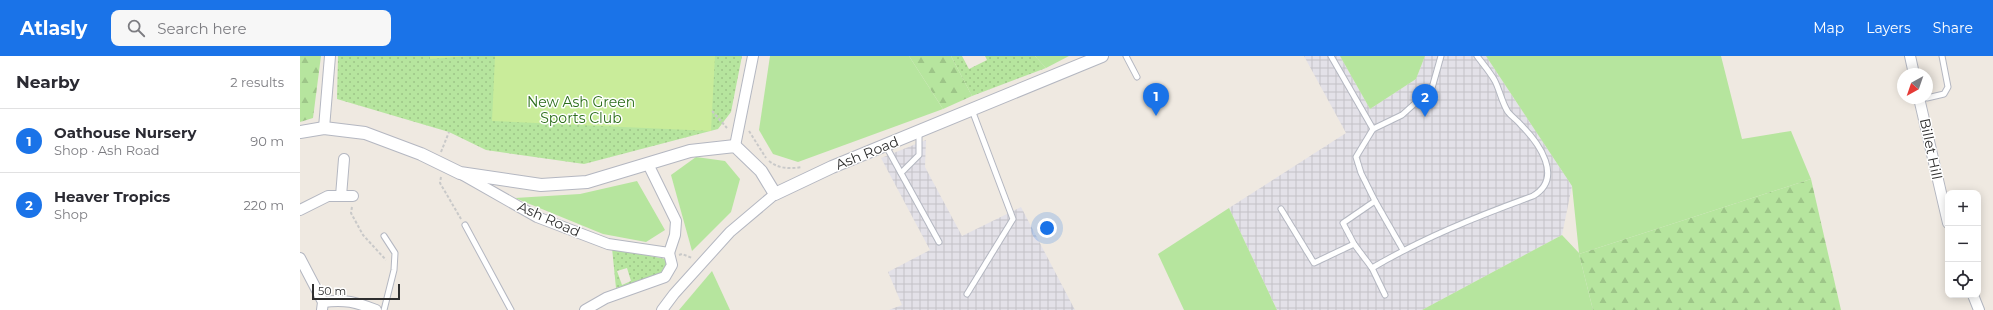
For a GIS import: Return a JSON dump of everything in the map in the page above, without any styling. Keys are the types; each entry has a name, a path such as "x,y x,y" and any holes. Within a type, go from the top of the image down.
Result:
{"street":[{"path":"324,128 330,56"},
{"path":"662,310 730,232 775,194 761,171 735,142 753,56"},
{"name":"Ash Road","path":"775,194 832,167 1102,56"},
{"path":"1910,56 1913,68"},
{"name":"Billet Hill","path":"1924,104 1945,208"},
{"name":"Ash Road","path":"300,132 324,128 365,133 440,162 537,217 601,242 670,256"},
{"name":"Ash Road","path":"460,173 540,185 587,182 690,151 735,142"},
{"path":"341,196 344,159"},
{"path":"585,310 606,298 665,277 672,265 670,256 675,235 676,221 648,164"},
{"path":"300,210 328,196 353,196"},
{"path":"300,258 323,306 339,300 353,301 376,310"},
{"path":"1974,298 1979,310"}],"lane":[{"path":"1126,56 1137,77"},
{"path":"1331,56 1373,129"},
{"path":"1403,250 1375,201 1356,157 1373,129 1402,115 1432,88 1441,56"},
{"path":"1372,268 1439,232 1533,196 1539,193 1548,181 1549,168 1545,159 1522,126 1508,111 1496,82 1477,56"},
{"path":"1933,96 1944,94 1948,87 1942,56"},
{"path":"967,294 1013,219 972,110"},
{"path":"902,173 919,155 919,132"},
{"path":"886,145 939,242"},
{"path":"1375,201 1343,223 1354,244 1372,268 1385,295"},
{"path":"1280,208 1314,264 1354,244"},
{"path":"465,225 511,310"},
{"path":"384,236 395,253 394,270 384,310"}],"path":[{"path":"712,112 735,142"},
{"path":"749,127 749,133 756,145 767,159 775,166 791,169 806,166"},
{"path":"449,132 440,162 440,183 465,225"},
{"path":"353,196 351,213 371,246 386,258 385,264"},
{"path":"670,256 682,254 702,263"}],"shaded area":[{"path":"1304,56 1340,56 1370,109 1416,79 1425,56 1486,56 1572,186 1562,235 1422,310 1277,310 1229,208 1346,133"},
{"path":"926,140 925,167 962,236 1021,207 1075,310 889,310 902,305 888,272 930,250 881,158"}],"green space":[{"path":"300,56 321,56 313,118 300,122"},
{"name":"New Ash Green Sports Club","path":"338,56 742,56 731,112 718,129 584,164 486,150 449,132 337,99"},
{"path":"430,56 471,56 430,59"},
{"path":"495,56 715,56 711,131 492,121"},
{"path":"770,56 909,56 943,109 798,162 773,154 759,130"},
{"path":"909,56 951,56 972,96 943,109"},
{"path":"951,56 962,56 969,69 987,60 985,56 1035,56 1046,68 972,96"},
{"path":"1035,56 1069,56 1046,68"},
{"path":"1340,56 1425,56 1416,79 1370,109"},
{"path":"1486,56 1721,56 1742,139 1791,131 1811,179 1579,254 1593,310 1422,310 1562,235 1579,253 1572,186"},
{"path":"696,157 725,161 740,179 731,212 692,251 671,175"},
{"path":"1811,179 1841,310 1593,310 1579,254"},
{"path":"637,181 665,230 646,242 603,234 515,198 580,194"},
{"path":"1229,208 1277,310 1184,310 1158,254"},
{"path":"612,248 665,259 667,267 663,275 616,288","holes":["627,268 631,281 622,285 617,271"]},
{"path":"712,271 730,310 679,310"}],"place":[{"name":"Oathouse Nursery","path":"1156,116"},
{"name":"Heaver Tropics","path":"1425,117"}]}
